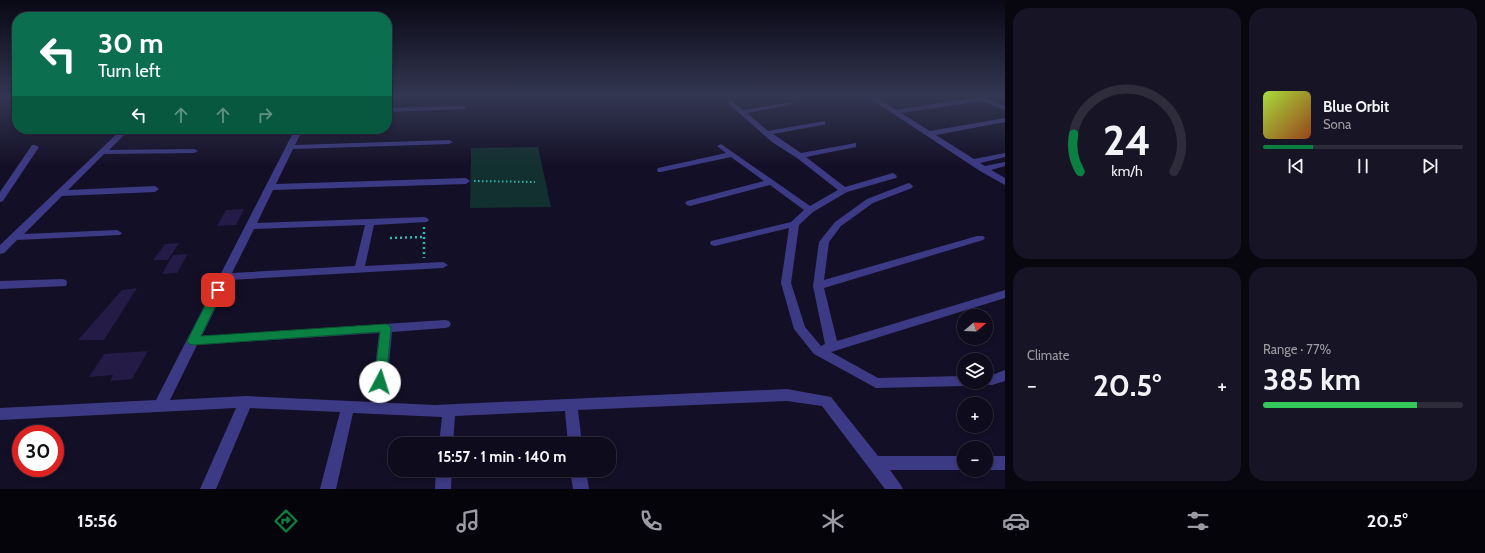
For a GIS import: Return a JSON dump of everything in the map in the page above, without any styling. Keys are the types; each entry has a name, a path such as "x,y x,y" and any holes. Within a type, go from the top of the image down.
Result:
{"street":[{"path":"751,120 775,140 800,156 844,190"},
{"path":"906,120 1005,182"},
{"path":"929,134 1005,120"},
{"path":"766,133 822,123"},
{"path":"0,251 121,134"},
{"path":"161,405 296,134"},
{"path":"290,147 449,142"},
{"path":"800,156 853,145"},
{"path":"722,146 810,210"},
{"path":"0,199 35,147"},
{"path":"102,152 194,151"},
{"path":"661,170 732,154"},
{"path":"972,162 1005,155"},
{"path":"984,169 1005,164"},
{"path":"715,243 794,224 810,210 844,190 893,176"},
{"path":"270,187 466,181"},
{"path":"690,203 771,182"},
{"path":"832,347 818,286 824,242 838,224 870,201 908,186"},
{"path":"60,193 156,190"},
{"path":"250,226 424,220"},
{"path":"359,270 370,222"},
{"path":"794,224 786,283 800,329 818,350 876,384 957,381"},
{"path":"15,237 117,233"},
{"path":"818,286 980,238"},
{"path":"225,277 442,265"},
{"path":"0,285 62,283"},
{"path":"818,350 1005,294"},
{"path":"193,341 445,324"},
{"path":"379,395 386,328"},
{"path":"993,380 1005,375"},
{"path":"0,414 246,402 449,410 787,395 826,401 895,489"},
{"path":"208,489 246,402"},
{"path":"571,405 574,437"},
{"path":"328,489 348,407"},
{"path":"447,437 449,410"},
{"path":"874,462 957,463"},
{"path":"993,463 1005,463"},
{"path":"443,489 444,477"},
{"path":"579,477 581,489"}],"path":[{"path":"466,181 535,182"},
{"path":"424,220 424,266"},
{"path":"390,238 424,236"}],"green space":[{"path":"538,147 551,207 470,208 471,148"}],"building":[{"path":"244,209 236,225 217,226 226,210"},
{"path":"179,243 168,260 153,260 165,244"},
{"path":"188,254 177,273 162,274 173,255"},
{"path":"137,288 104,340 78,340 122,290"},
{"path":"148,351 132,379 110,381 113,375 89,377 104,354"}],"route":[{"path":"218,290 193,341 386,328 380,382"}]}
